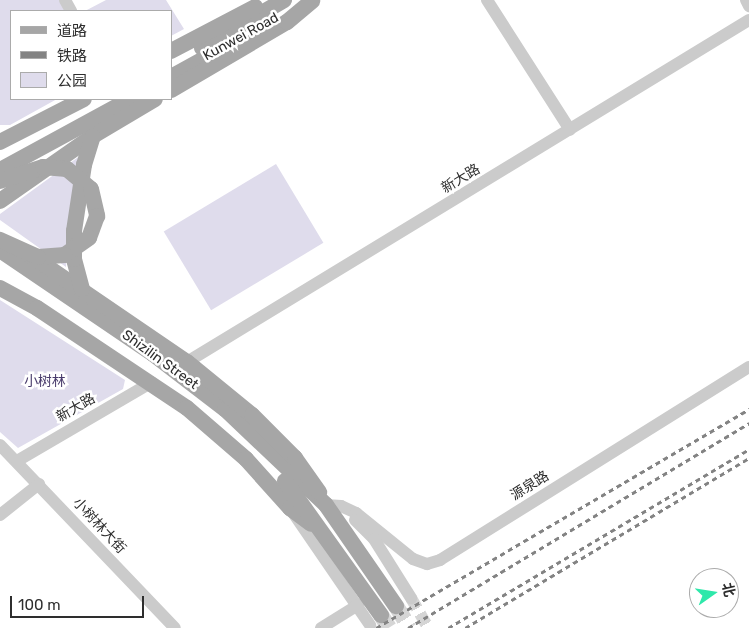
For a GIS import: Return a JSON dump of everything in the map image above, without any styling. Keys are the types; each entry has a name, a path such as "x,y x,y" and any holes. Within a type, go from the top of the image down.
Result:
{"main road":[{"path":"172,51 270,0"},
{"name":"Kunwei Road","path":"172,75 247,29 284,0"},
{"path":"172,89 263,37 313,0"},
{"name":"Kunwei Road","path":"172,64 313,0"},
{"path":"4,138 82,100"},
{"path":"0,159 107,100"},
{"path":"0,170 129,100"},
{"path":"0,201 93,136 154,100"},
{"path":"82,289 74,259 74,231 84,165 93,136"},
{"path":"0,181 30,169 57,167 84,181 96,206 95,225 89,238 72,253 38,257 0,240"},
{"path":"0,235 187,362 252,416 295,458 312,479 326,505 396,606"},
{"name":"Shizilin Street","path":"0,250 189,380 225,410 298,497"},
{"name":"Shizilin Street","path":"0,264 202,400 257,450 298,497"},
{"path":"0,288 152,382 246,459 298,497 323,532 376,620"},
{"path":"298,497 326,505"}],"street":[{"path":"487,0 570,130"},
{"path":"746,0 749,6"},
{"name":"新大路","path":"187,362 749,20"},
{"name":"源泉路","path":"326,505 341,506 356,512 414,559 427,564 440,560 749,367"},
{"name":"新大路","path":"16,460 152,382"},
{"name":"小树林大街","path":"0,445 175,628"},
{"path":"0,515 39,484"},
{"path":"298,497 358,605 376,620"},
{"path":"326,505 353,518 374,540 411,598"},
{"path":"322,628 358,605"}],"green space":[{"path":"0,0 59,0 65,10 10,10 10,100 55,100 10,125 0,125"},
{"path":"106,0 166,0 184,29 172,35 172,10 87,10"},
{"path":"81,155 67,243 66,267 0,220 0,214"},
{"path":"276,164 323,243 211,310 164,231"},
{"name":"小树林","path":"0,300 125,380 123,389 18,448 0,432"}],"tunnel":[{"path":"411,598 428,628"},
{"path":"396,606 410,628"},
{"path":"381,615 389,628"}],"railway":[{"path":"376,628 749,409"},
{"path":"408,628 749,423"},
{"path":"448,628 749,449"},
{"path":"465,628 749,458"}]}
